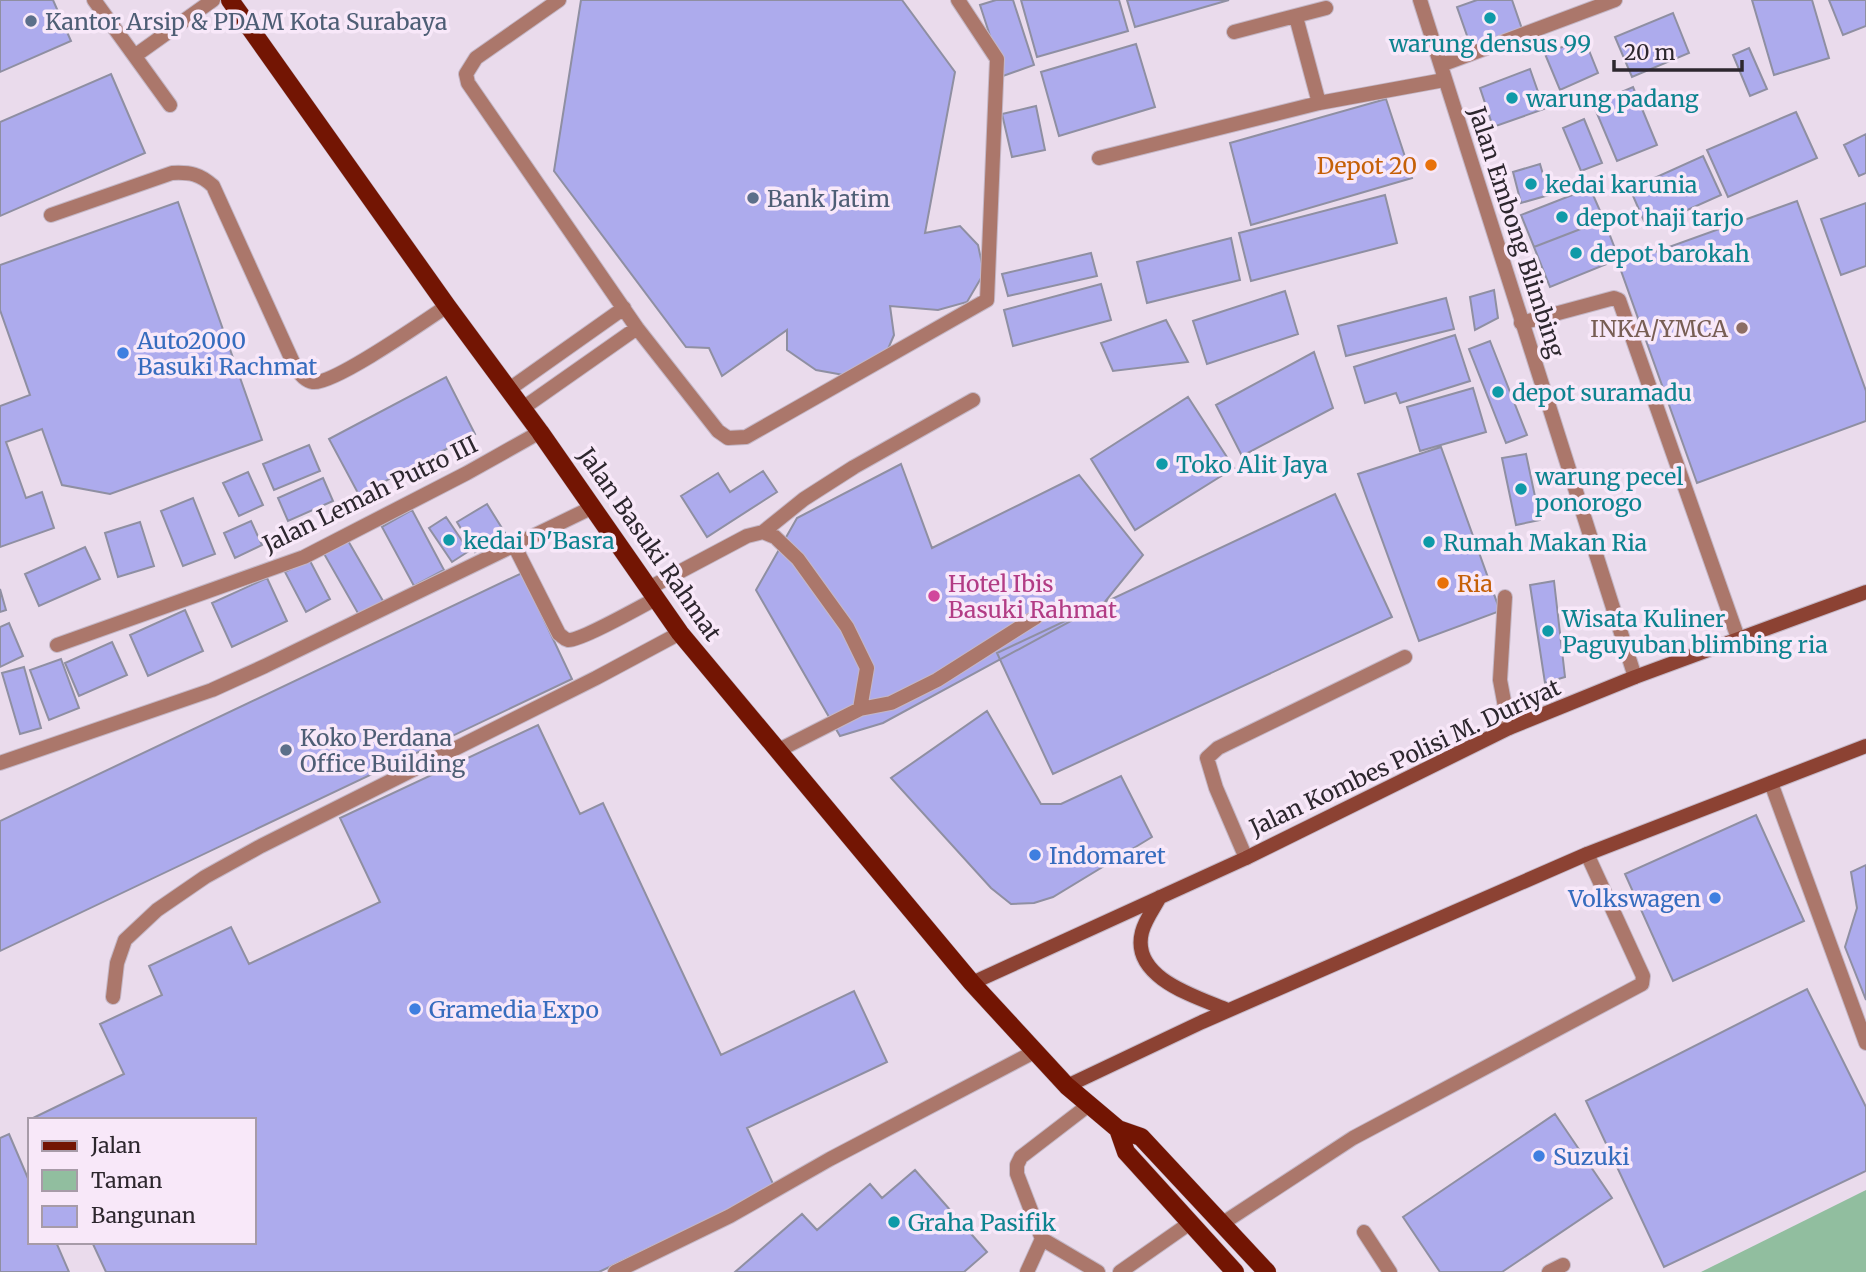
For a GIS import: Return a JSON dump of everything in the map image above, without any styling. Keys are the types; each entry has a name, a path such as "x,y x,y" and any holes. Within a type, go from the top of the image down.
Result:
{"main road":[{"name":"Jalan Basuki Rahmat","path":"230,0 447,306 523,408 680,633 972,983 1034,1052 1118,1129"},
{"path":"1118,1129 1141,1137 1267,1272"},
{"path":"1118,1129 1126,1152 1235,1272"}],"street":[{"path":"94,0 170,105"},
{"path":"135,55 213,0"},
{"path":"559,0 476,58 466,74 468,83 637,328 718,431 728,438 746,437 987,300 997,59 958,0"},
{"name":"Jalan Embong Blimbing","path":"1420,0 1635,677"},
{"path":"1441,65 1615,0"},
{"path":"1234,33 1326,8"},
{"path":"1296,17 1319,103"},
{"path":"1099,158 1319,103 1444,80"},
{"path":"51,215 172,173 189,172 203,176 214,186 296,369 312,382 324,381 447,306"},
{"path":"1521,323 1614,298 1622,304 1738,638"},
{"path":"508,390 624,308"},
{"path":"523,408 637,328"},
{"path":"514,545 559,634 571,640 596,629 747,536 763,533 804,499 853,467 973,400"},
{"name":"Jalan Lemah Putro III","path":"57,645 304,557 540,432"},
{"path":"0,762 212,690 593,507"},
{"path":"763,533 775,537 798,559 847,627 867,668 860,709"},
{"name":"Jalan Kombes Polisi M. Duriyat","path":"972,983 1246,858 1509,728 1635,677 1866,592"},
{"path":"1504,597 1500,680 1509,728"},
{"path":"777,751 860,709 891,703 937,680 1036,617"},
{"path":"113,998 117,963 125,940 157,910 205,877 680,633"},
{"path":"1246,858 1216,788 1207,758 1218,748 1405,657"},
{"path":"1068,1086 1228,1010 1587,854 1866,746"},
{"path":"1771,783 1866,1043"},
{"path":"1223,1223 1353,1138 1642,984 1643,976 1587,854"},
{"path":"1160,897 1142,932 1142,952 1149,966 1166,984 1228,1010"},
{"path":"615,1272 730,1216 830,1159 1034,1052"},
{"path":"1090,1104 1027,1152 1017,1165 1017,1174 1042,1239 1098,1272"},
{"path":"1121,1272 1190,1223"},
{"path":"1364,1232 1390,1272"},
{"path":"1027,1272 1042,1239"},
{"path":"1549,1272 1563,1265"}],"green space":[{"path":"1866,1190 1866,1272 1701,1272"}],"building":[{"name":"Kantor Arsip & PDAM Kota Surabaya","path":"0,0 53,0 71,41 0,72"},
{"name":"Bank Jatim","path":"581,0 902,0 955,72 925,233 960,226 978,245 984,273 967,302 938,310 890,306 894,335 885,356 849,376 816,370 787,350 787,330 722,376 709,348 686,347 554,171"},
{"path":"996,0 1013,0 1034,65 1003,76 980,5"},
{"path":"1021,0 1119,0 1128,31 1037,57"},
{"path":"1127,0 1229,0 1135,27"},
{"name":"warung densus 99","path":"1477,0 1512,0 1522,29 1471,47 1457,7"},
{"path":"1752,0 1812,0 1829,58 1774,75"},
{"path":"1829,0 1866,0 1866,26 1843,35"},
{"path":"1673,13 1689,53 1632,77 1615,37"},
{"path":"1584,38 1598,73 1560,90 1545,54"},
{"path":"1136,44 1155,107 1059,136 1041,72"},
{"path":"1749,48 1767,89 1750,96 1733,55"},
{"name":"warung padang","path":"1530,69 1544,109 1493,127 1480,88"},
{"path":"111,74 145,153 0,216 0,122"},
{"path":"1633,87 1657,145 1617,161 1593,104"},
{"path":"1386,99 1412,178 1251,225 1230,143"},
{"path":"1036,106 1045,150 1012,157 1002,114"},
{"path":"1796,112 1817,158 1728,197 1707,150"},
{"path":"1584,119 1602,163 1581,171 1563,128"},
{"path":"1866,134 1866,173 1859,176 1844,145"},
{"path":"1703,156 1721,195 1647,228 1630,189"},
{"name":"kedai karunia","path":"1540,164 1549,195 1521,203 1513,172"},
{"name":"depot haji tarjo","path":"1590,188 1604,220 1534,247 1521,215"},
{"path":"1385,195 1397,243 1251,281 1239,233"},
{"name":"INKA/YMCA","path":"1797,201 1866,391 1866,421 1697,483 1619,265"},
{"name":"Auto2000 Basuki Rachmat","path":"178,202 262,440 110,494 62,485 42,429 6,442 26,498 42,492 54,528 0,547 0,406 30,395 0,310 0,265"},
{"path":"1866,203 1866,266 1841,275 1821,219"},
{"name":"depot barokah","path":"1604,220 1619,259 1550,287 1534,247"},
{"path":"1231,238 1240,280 1147,303 1137,262"},
{"path":"1091,253 1097,276 1008,296 1002,274"},
{"path":"1101,284 1111,320 1013,346 1004,310"},
{"path":"1494,290 1498,318 1475,330 1470,297"},
{"path":"1285,291 1298,334 1207,364 1193,321"},
{"path":"1446,298 1454,329 1346,356 1338,326"},
{"path":"1166,320 1188,362 1113,371 1101,343"},
{"path":"1455,335 1470,381 1400,403 1396,393 1365,403 1354,367"},
{"name":"depot suramadu","path":"1490,341 1527,435 1506,443 1469,349"},
{"path":"1314,352 1333,408 1242,456 1216,405"},
{"path":"446,377 475,434 359,495 329,439"},
{"path":"1473,388 1486,432 1420,451 1407,407"},
{"name":"Toko Alit Jaya","path":"1188,397 1234,468 1135,530 1091,459"},
{"path":"309,445 320,471 274,490 263,464"},
{"name":"Rumah Makan Ria","path":"1441,447 1500,611 1419,641 1358,474"},
{"name":"warung pecel ponorogo","path":"1526,454 1540,520 1516,525 1502,458"},
{"name":"Hotel Ibis Basuki Rahmat","path":"901,464 932,548 1079,475 1143,555 1104,603 883,723 840,736 756,590 797,518"},
{"path":"763,471 777,492 707,537 681,496 718,473 730,492"},
{"path":"248,472 263,505 239,516 223,483"},
{"path":"323,478 333,501 288,521 278,498"},
{"path":"1335,494 1392,617 1053,774 997,653"},
{"path":"193,498 215,554 183,566 161,511"},
{"path":"487,504 505,533 475,552 457,522"},
{"path":"412,510 444,570 414,586 382,527"},
{"name":"kedai D'Basra","path":"446,517 469,551 452,562 429,528"},
{"path":"251,521 262,545 235,558 224,533"},
{"path":"140,522 154,566 118,577 105,533"},
{"path":"347,539 383,601 359,615 323,552"},
{"path":"85,547 100,579 39,606 25,574"},
{"path":"309,559 330,599 306,612 285,572"},
{"name":"Koko Perdana Office Building","path":"522,573 572,679 0,951 0,821"},
{"path":"267,578 287,621 232,647 212,603"},
{"name":"Wisata Kuliner Paguyuban blimbing ria","path":"1554,581 1565,677 1545,683 1530,585"},
{"path":"0,589 6,610 0,612"},
{"path":"185,610 203,651 148,676 130,635"},
{"path":"9,623 23,656 0,667 0,627"},
{"path":"112,642 127,675 79,696 65,663"},
{"path":"61,659 79,708 49,720 30,670"},
{"path":"24,667 41,728 20,734 2,673"},
{"path":"987,711 1041,804 1061,804 1121,776 1152,837 1053,897 1034,903 1011,904 991,888 891,778"},
{"name":"Gramedia Expo","path":"538,725 580,814 603,803 721,1055 854,991 887,1062 747,1128 775,1188 599,1272 106,1272 93,1244 256,1244 256,1118 33,1118 124,1074 100,1024 162,995 149,966 231,927 249,964 380,902 340,818"},
{"name":"Volkswagen","path":"1756,815 1804,921 1673,981 1625,874"},
{"path":"1866,865 1866,1000 1845,947 1857,908 1851,872"},
{"path":"1807,989 1866,1107 1866,1171 1664,1267 1586,1101"},
{"name":"Suzuki","path":"1555,1114 1612,1198 1502,1272 1440,1272 1403,1217"},
{"path":"9,1134 28,1178 28,1244 57,1244 69,1272 0,1272 0,1138"},
{"name":"Graha Pasifik","path":"915,1170 987,1252 964,1272 735,1272 802,1214 817,1230 870,1184 882,1198"}],"place":[{"name":"warung densus 99","path":"1490,18"},
{"name":"Kantor Arsip & PDAM Kota Surabaya","path":"31,21"},
{"name":"warung padang","path":"1512,98"},
{"name":"Depot 20","path":"1431,165"},
{"name":"kedai karunia","path":"1531,184"},
{"name":"Bank Jatim","path":"753,198"},
{"name":"depot haji tarjo","path":"1562,217"},
{"name":"depot barokah","path":"1576,253"},
{"name":"INKA/YMCA","path":"1742,328"},
{"name":"Auto2000 Basuki Rachmat","path":"123,353"},
{"name":"depot suramadu","path":"1498,392"},
{"name":"Toko Alit Jaya","path":"1162,464"},
{"name":"warung pecel ponorogo","path":"1521,489"},
{"name":"kedai D'Basra","path":"449,540"},
{"name":"Rumah Makan Ria","path":"1429,542"},
{"name":"Ria","path":"1443,583"},
{"name":"Hotel Ibis Basuki Rahmat","path":"934,596"},
{"name":"Wisata Kuliner Paguyuban blimbing ria","path":"1548,631"},
{"name":"Koko Perdana Office Building","path":"286,750"},
{"name":"Indomaret","path":"1035,855"},
{"name":"Volkswagen","path":"1715,898"},
{"name":"Gramedia Expo","path":"415,1009"},
{"name":"Suzuki","path":"1539,1156"},
{"name":"Graha Pasifik","path":"894,1222"}]}
